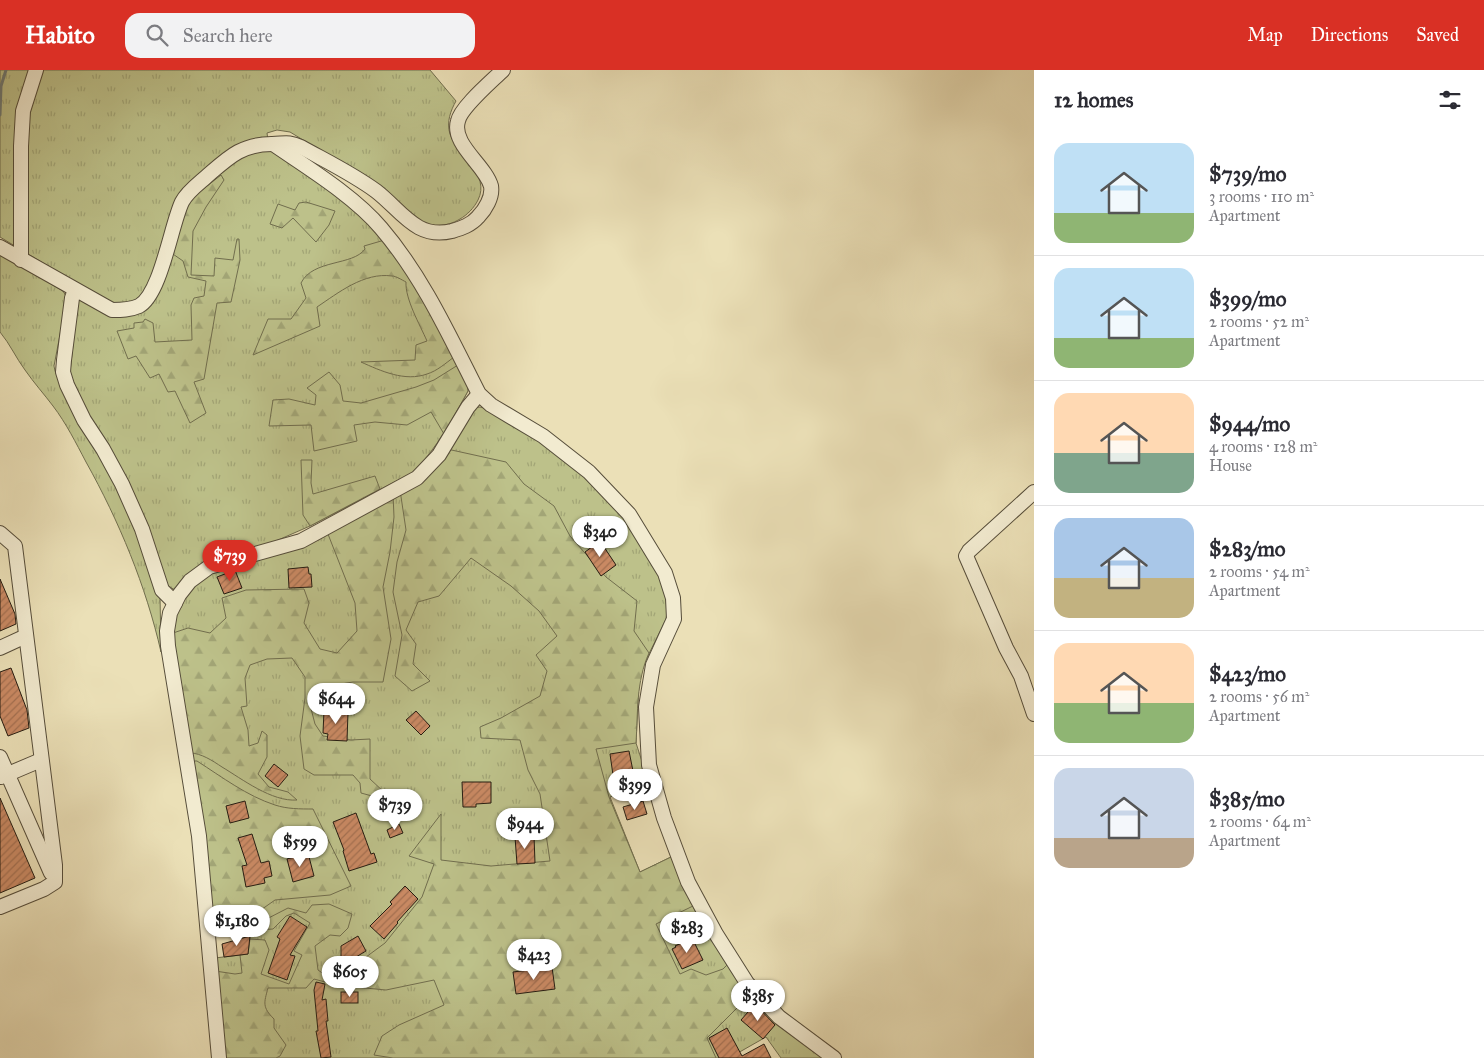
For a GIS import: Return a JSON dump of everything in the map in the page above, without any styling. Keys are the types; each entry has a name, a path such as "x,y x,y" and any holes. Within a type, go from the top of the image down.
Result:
{"street":[{"path":"21,260 20,146 23,111 36,70"},
{"path":"0,247 112,310 126,310 140,306 150,292 164,263 176,218 183,200 192,188 234,153 248,146 284,142 301,147 376,191 420,229 438,233 448,232 469,225 483,212 490,196 491,187 483,172 458,138 458,121 465,108 503,70"},
{"path":"273,144 355,203 380,226 412,267 479,394 491,405 543,436 589,472 629,514 665,574 673,598 674,619 652,666 646,707 649,765 664,818 688,882 716,934 747,983 779,1017 834,1058"},
{"path":"75,290 72,298 64,360 63,372 67,385 84,420 103,449 122,484 142,529 162,590 175,602"},
{"path":"219,1058 199,836 166,631 170,613 175,602 190,581 209,567 301,540 416,478 439,455 468,407 479,394"},
{"path":"1034,492 969,551 966,556 1006,648 1021,676 1034,714"},
{"path":"0,532 14,546 54,866 54,882"},
{"path":"0,648 26,636"},
{"path":"0,757 4,776 54,882"},
{"path":"4,776 41,760"},
{"path":"0,907 44,889 54,882"}],"green space":[{"path":"0,70 430,70 456,101 449,121 450,134 459,150 477,173 480,182 481,191 476,203 463,217 449,224 438,226 416,220 326,154 290,132 277,130 267,133 269,148 347,201 401,255 467,383 468,391 450,423 430,453 414,472 310,526 175,590 165,584 87,420 70,372 78,300 81,300 86,289 0,237"},
{"path":"221,175 224,180 193,231 191,275 214,276 215,258 233,260 237,239 239,239 240,260 231,302 217,303 204,379 194,382 206,413 190,423 175,391 168,392 159,374 150,378 136,356 128,359 117,331 134,328 134,323 143,322 145,319 153,323 155,342 192,340 191,305 194,298 204,296 206,281 188,277 183,261 170,252 188,201"},
{"path":"306,202 335,211 329,225 316,242 293,218 282,228 270,224 278,204 295,210 299,203"},
{"path":"388,239 401,255 454,357 431,373 410,377 393,374 361,362 415,360 416,345 427,341 410,304 406,282 394,276 371,277 343,290 317,307 320,326 253,355 268,319 291,319 306,298 301,283 307,275 323,266 352,258 365,249 364,246"},
{"path":"0,253 63,291 67,298 54,366 55,371 79,420 104,456 140,533 160,595 161,652 148,603 110,507 62,419 25,370 0,332"},
{"path":"458,365 467,383 468,391 444,434 431,412 407,425 375,422 354,425 357,441 314,451 311,425 269,426 273,400 289,399 315,405 316,395 307,388 329,372 340,385 343,401 361,403 434,380"},
{"path":"473,408 488,409 567,458 619,508 666,590 668,604 666,619 643,666 639,681 636,743 649,783 610,797 640,872 671,857 698,917 748,997 789,1030 831,1058 781,1058 766,1037 729,1058 217,1058 215,958 248,954 251,927 248,919 215,937 173,633 180,606 190,591 211,573 393,494"},
{"path":"447,449 506,462 524,484 554,506 570,536 606,577 637,601 634,631 649,653 640,686 636,743 596,749 609,797 640,872 671,857 693,906 656,924 680,974 691,969 706,975 723,969 728,964 748,997 707,1038 716,1058 393,1058 374,1055 382,1036 399,1025 444,1005 434,980 386,990 334,985 339,977 385,943 422,897 434,864 409,856 441,814 441,860 491,866 550,861 540,794 528,770 520,740 481,738 480,727 501,718 540,696 547,671 536,655 557,636 539,611 511,586 471,558 439,596 418,602 406,630 416,644 413,664 430,681 412,691 395,676 402,635 393,592 397,562 406,530 400,490"},
{"path":"301,460 312,460 311,483 313,494 375,476 380,489 310,526 303,515"},
{"path":"393,494 394,517 383,587 391,639 383,682 353,682 323,687 309,701 315,724 323,736 351,740 370,739 370,779 384,792 387,803 381,810 374,809 372,796 361,793 360,783 353,775 314,775 304,769 300,736 305,698 305,677 292,658 267,659 250,665 245,678 247,706 241,707 248,730 249,746 258,743 262,731 267,735 267,757 258,774 269,787 288,792 297,800 287,800 268,794 207,758 190,753 173,633 188,628 210,633 226,618 222,598 246,590 304,589 309,603 304,623 320,649 337,653 357,631 355,603 326,529"},
{"path":"191,761 197,761 235,786 275,805 298,809 313,809 351,886 330,895 275,900 248,919 215,937 211,936"},
{"path":"329,904 352,914 348,928 340,936 330,935 315,946 318,970 328,977 325,982 314,979 306,988 268,988 265,1005 267,1011 274,1019 274,1028 286,1045 280,1056 276,1058 217,1058 215,971 235,974 242,973 240,955 248,954 250,939 265,940 269,950 261,974 289,984 302,955 294,951 310,923 294,913 286,916 273,929 257,930 253,926 288,908 306,913 312,905"}],"building":[{"path":"600,541 616,565 601,576 585,552"},
{"path":"308,567 309,574 311,574 312,587 289,588 288,569"},
{"path":"235,570 242,588 224,594 217,577"},
{"path":"0,579 15,614 16,624 0,631"},
{"path":"11,668 27,710 29,728 8,736 0,716 0,672"},
{"path":"324,711 348,712 347,741 327,740 328,734 323,733"},
{"path":"416,711 430,726 421,735 406,720"},
{"path":"629,751 633,771 613,775 610,754"},
{"path":"274,764 288,775 278,787 265,776"},
{"path":"462,782 491,782 491,803 476,804 476,807 463,807"},
{"path":"0,798 35,878 0,893"},
{"path":"245,801 249,818 230,823 226,806"},
{"path":"643,801 647,814 627,820 623,807"},
{"path":"356,813 371,854 374,853 377,862 349,871 344,850 333,822"},
{"path":"399,824 403,833 390,838 387,830"},
{"path":"252,834 261,863 269,861 272,876 264,878 265,883 246,887 242,866 247,865 238,838"},
{"path":"534,836 535,863 517,864 515,837"},
{"path":"308,853 314,876 293,882 287,859"},
{"path":"405,886 418,899 384,939 370,926 392,904 390,902"},
{"path":"290,916 307,927 290,955 295,956 287,980 268,973 280,939 277,937"},
{"path":"250,936 248,954 224,957 222,944"},
{"path":"358,936 366,951 341,966 341,946"},
{"path":"692,938 703,960 682,969 672,949"},
{"path":"552,967 555,989 516,994 513,972"},
{"path":"316,982 325,984 322,1000 326,999 328,1021 326,1021 331,1057 321,1058 316,1031 318,1031 314,990"},
{"path":"341,992 358,992 358,1003 341,1003"},
{"path":"755,1004 775,1025 763,1039 741,1020"},
{"path":"727,1028 742,1056 764,1044 771,1058 719,1058 709,1038"}],"waterway":[{"path":"0,115 1,86 6,70"}]}
